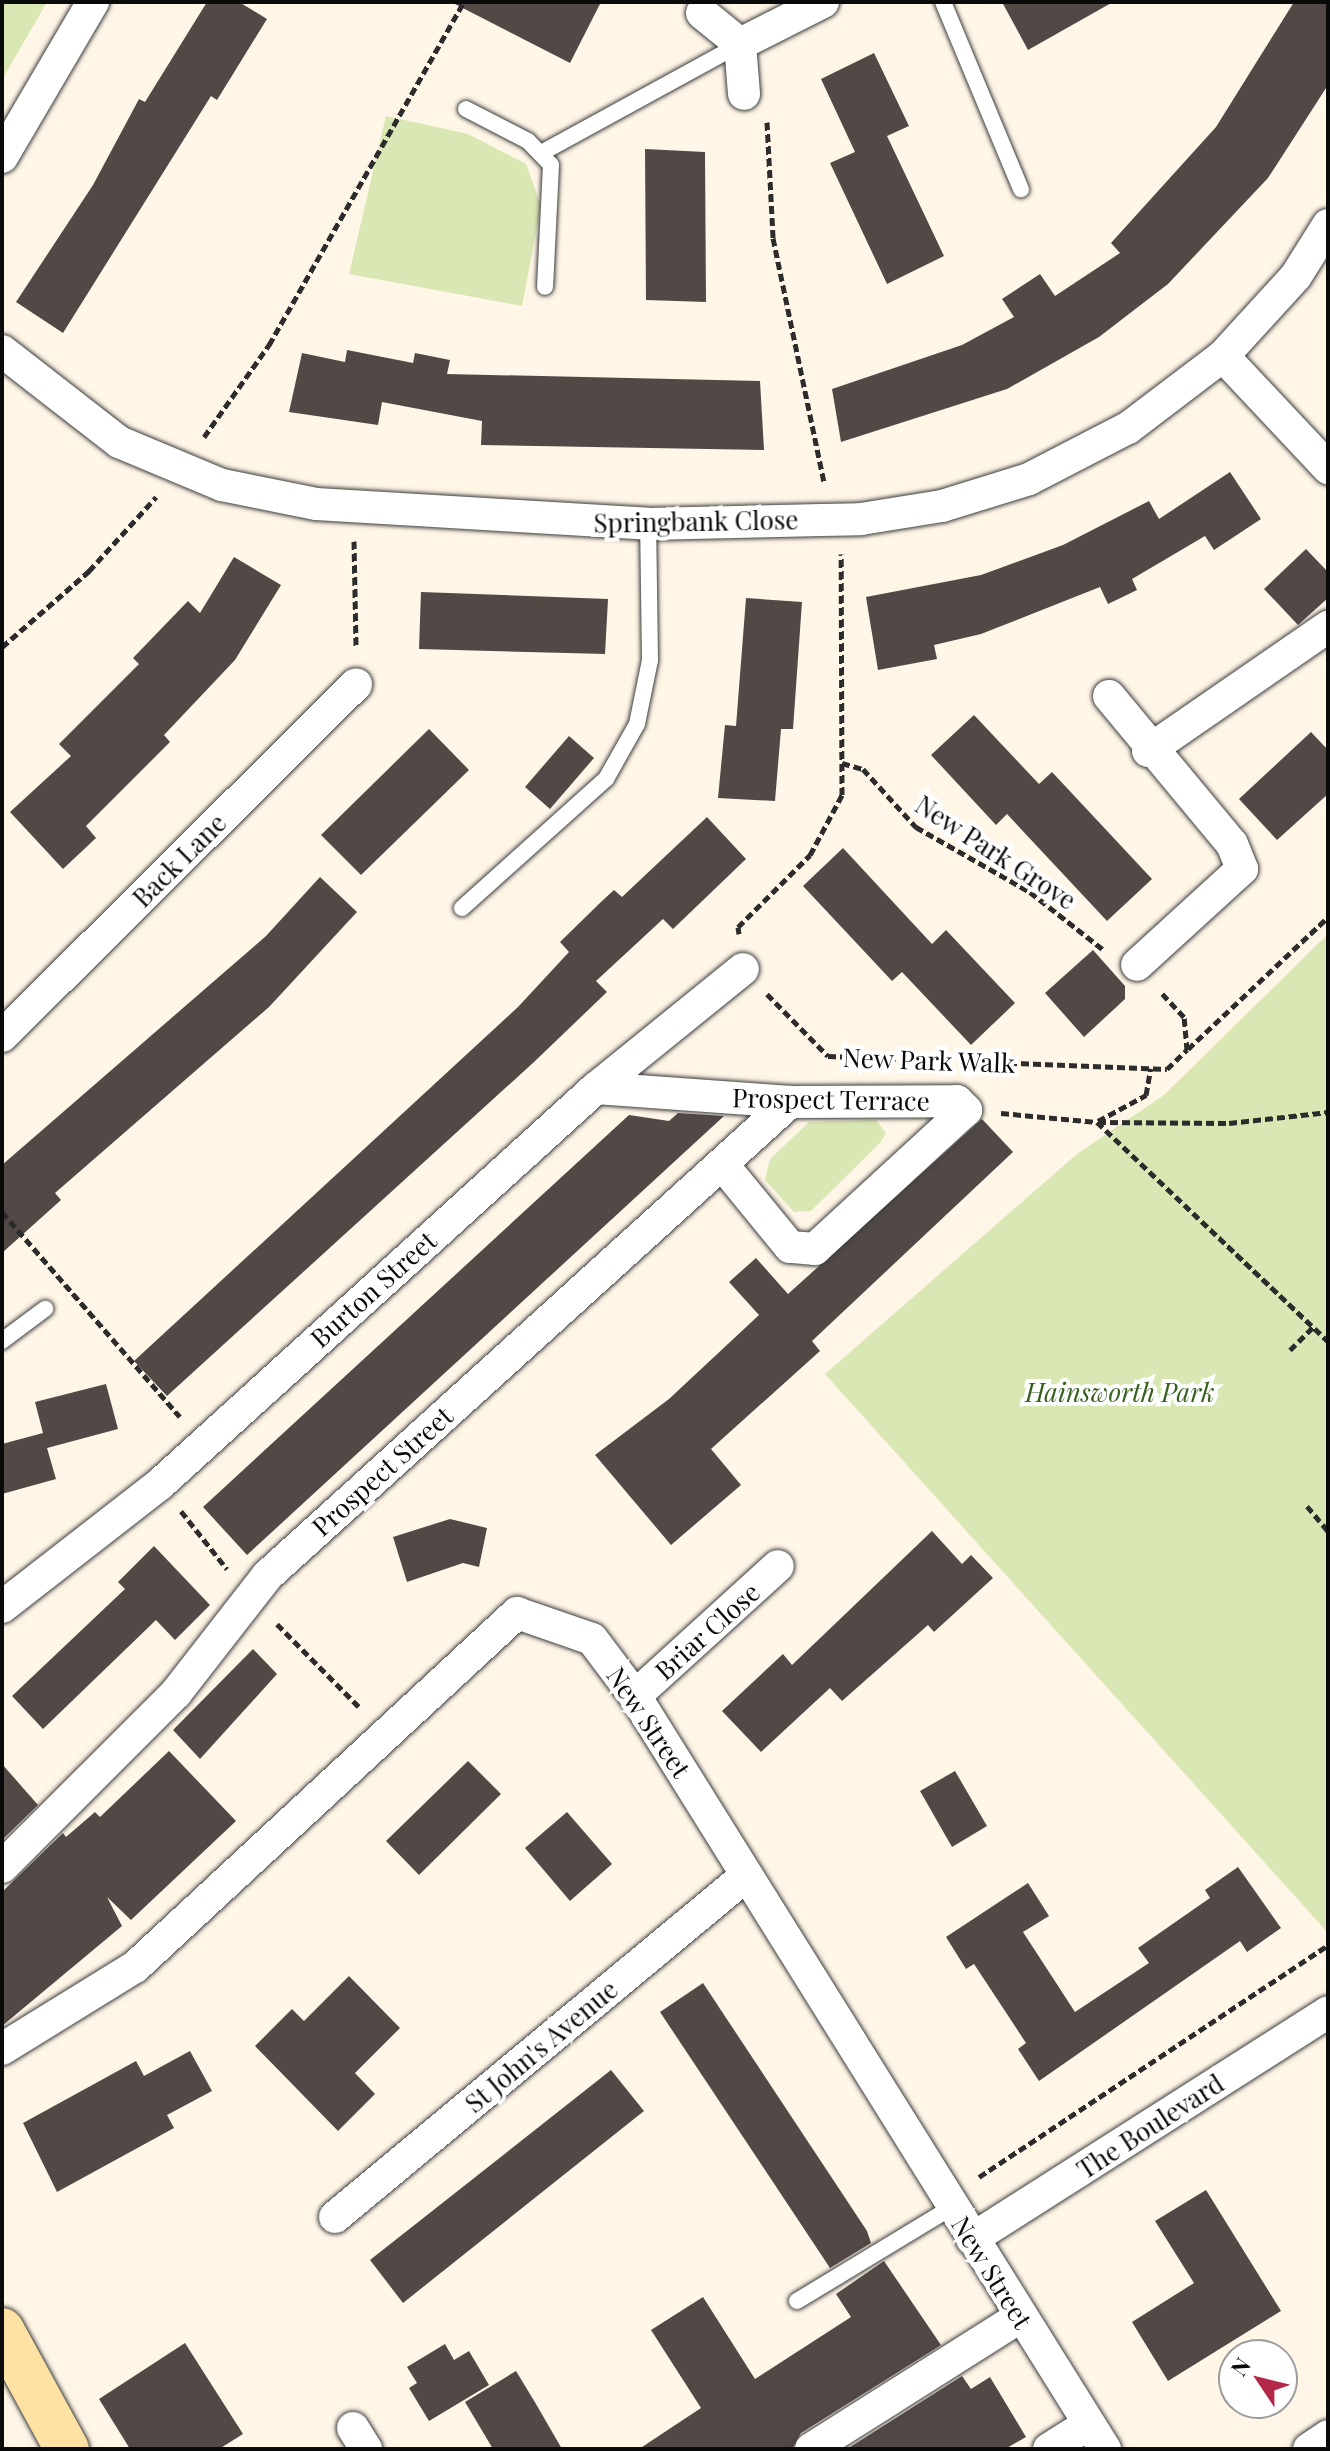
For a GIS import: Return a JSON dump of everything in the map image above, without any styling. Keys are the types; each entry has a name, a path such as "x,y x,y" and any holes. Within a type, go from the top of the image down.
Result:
{"main road":[{"path":"2,2330 67,2449"}],"street":[{"path":"2,157 93,2"},
{"path":"740,44 823,2"},
{"path":"702,13 740,44 744,94"},
{"name":"Springbank Close","path":"2,351 119,442 222,485 354,507 648,524 837,519 942,506 1029,479 1128,428 1223,356 1296,276 1328,225"},
{"path":"1223,356 1328,468"},
{"path":"1148,751 1328,627"},
{"name":"Back Lane","path":"2,1036 356,684"},
{"path":"1109,696 1148,751 1232,844 1242,869 1137,965"},
{"name":"Burton Street","path":"2,1607 160,1484 596,1088 743,969"},
{"name":"Prospect Terrace","path":"596,1088 790,1102 957,1101 966,1110 815,1249 790,1247 722,1164"},
{"name":"Prospect Street","path":"2,1867 176,1693 249,1596 790,1102"},
{"name":"Briar Close","path":"635,1696 778,1566"},
{"name":"New Street","path":"2,2049 135,1967 517,1613 592,1639 635,1696 1096,2437"},
{"name":"St John's Avenue","path":"335,2217 747,1875"},
{"name":"The Boulevard","path":"972,2239 1328,2012"},
{"path":"811,2449 1020,2317"},
{"path":"1309,2449 1328,2436"},
{"path":"1049,2449 1096,2437"}],"lane":[{"path":"943,2 1021,189"},
{"path":"543,152 740,44"},
{"path":"466,109 543,152 554,198 545,287"},
{"path":"462,908 606,779 637,724 650,660 648,524"},
{"path":"2,1341 45,1309"},
{"path":"797,2301 950,2203"}],"path":[{"path":"2,647 89,571 182,468 269,345 464,2"},
{"path":"743,969 738,927 810,855 842,795 837,519 823,481 773,238 766,112 744,94"},
{"path":"354,507 356,684"},
{"name":"New Park Grove","path":"842,763 863,769 916,827 1030,892 1105,951 1137,965"},
{"name":"New Park Walk","path":"743,969 828,1056 1167,1069 1328,917"},
{"path":"1137,965 1184,1017 1187,1050"},
{"path":"1097,1122 1146,1095 1151,1068"},
{"path":"966,1110 1097,1122 1229,1123 1328,1112"},
{"path":"1097,1122 1328,1341"},
{"path":"2,1212 203,1444"},
{"path":"1290,1350 1313,1327"},
{"path":"160,1484 249,1596 386,1734"},
{"path":"1307,1506 1328,1531"},
{"path":"950,2203 1328,1945"}],"green space":[{"path":"2,2 47,2 2,80"},
{"path":"386,116 468,134 526,164 541,206 522,306 349,274"},
{"name":"Hainsworth Park","path":"1328,934 1328,1933 825,1374 1077,1154 1164,1095"},
{"path":"876,1120 886,1133 880,1143 811,1211 794,1212 765,1180 770,1159 809,1122"}],"building":[{"path":"207,2 239,2 267,19 217,100 211,96 63,333 16,302 93,185 139,99 145,102"},
{"path":"451,2 601,2 570,63"},
{"path":"1002,2 1113,2 1028,50"},
{"path":"1294,2 1328,2 1328,85 1268,178 1168,284 1099,337 1007,389 841,442 832,389 962,345 1014,317 1002,299 1040,274 1055,296 1120,253 1111,243 1216,127"},
{"path":"874,53 909,126 887,136 944,256 887,284 830,163 855,152 821,79"},
{"path":"645,149 705,152 706,302 646,300"},
{"path":"347,350 413,363 415,353 450,360 447,374 760,381 764,450 481,445 482,421 382,402 378,425 289,412 302,353 345,362"},
{"path":"1230,472 1261,519 1214,550 1205,536 1132,579 1137,590 1108,604 1100,587 981,634 934,645 937,659 878,670 866,597 981,575 1063,545 1149,501 1159,519"},
{"path":"1306,549 1328,572 1328,598 1298,625 1264,589"},
{"path":"234,557 281,585 235,660 164,735 170,742 86,826 96,838 63,869 10,812 71,756 59,744 139,664 133,658 188,601 200,613"},
{"path":"421,592 608,599 605,654 419,649"},
{"path":"746,598 802,602 793,729 781,729 775,801 718,798 725,725 736,726"},
{"path":"974,715 1039,784 1052,772 1152,879 1107,921 1007,814 996,825 931,755"},
{"path":"429,729 469,770 361,875 321,835"},
{"path":"1311,732 1328,750 1328,794 1277,840 1239,799"},
{"path":"569,736 594,758 550,809 525,787"},
{"path":"707,817 746,859 673,929 663,919 596,981 607,992 167,1396 134,1361 518,1007 569,952 560,942 602,901 614,890 622,897"},
{"path":"843,848 932,944 946,930 1015,1003 971,1045 902,972 892,981 803,886"},
{"path":"320,877 357,912 269,1007 55,1193 61,1200 2,1253 2,1165 266,936"},
{"path":"1093,950 1125,986 1125,999 1084,1037 1045,993"},
{"path":"678,1113 724,1116 247,1555 203,1507 629,1115 669,1121"},
{"path":"982,1119 1013,1152 812,1341 820,1351 711,1449 741,1485 671,1545 595,1455 669,1399 759,1315 729,1282 756,1258 788,1294"},
{"path":"106,1384 118,1429 47,1448 56,1479 2,1494 2,1444 43,1433 35,1402"},
{"path":"450,1519 487,1528 479,1567 463,1563 407,1582 393,1537"},
{"path":"932,1531 962,1564 971,1555 993,1578 934,1632 928,1625 842,1701 830,1688 761,1752 722,1711 783,1654 792,1665"},
{"path":"154,1546 210,1605 175,1640 156,1620 43,1729 12,1696 125,1589 118,1582"},
{"path":"253,1649 277,1674 200,1759 173,1730"},
{"path":"169,1751 236,1821 131,1920 107,1897 122,1926 2,2026 2,1892 63,1833 66,1837 95,1812 100,1817"},
{"path":"468,1761 501,1794 419,1875 386,1841"},
{"path":"2,1764 38,1805 2,1840"},
{"path":"955,1771 987,1826 952,1847 920,1791"},
{"path":"567,1812 612,1864 570,1901 525,1848"},
{"path":"1238,1867 1281,1928 1247,1952 1240,1941 1039,2081 1018,2049 1026,2043 974,1964 966,1969 946,1937 1028,1883 1049,1916 1023,1932 1075,2012 1149,1963 1138,1948 1210,1898 1205,1890"},
{"path":"349,1976 400,2028 355,2073 375,2094 338,2131 255,2046 292,2009 304,2021"},
{"path":"703,1983 867,2231 871,2243 830,2268 660,2012"},
{"path":"190,2051 212,2091 167,2115 174,2128 57,2192 23,2123 136,2061 144,2076"},
{"path":"611,2070 644,2111 403,2303 370,2260"},
{"path":"1206,2190 1281,2311 1236,2339 1218,2339 1218,2350 1168,2381 1132,2322 1194,2283 1155,2221"},
{"path":"884,2261 941,2345 801,2433 792,2449 639,2449 701,2408 651,2330 703,2297 755,2379 851,2317 836,2294"},
{"path":"185,2343 243,2434 219,2449 130,2449 99,2399"},
{"path":"445,2344 454,2360 469,2351 489,2385 429,2421 409,2388 417,2383 407,2367"},
{"path":"516,2371 562,2449 493,2449 465,2402"},
{"path":"962,2376 971,2389 990,2377 1026,2437 1005,2449 847,2449"}]}
